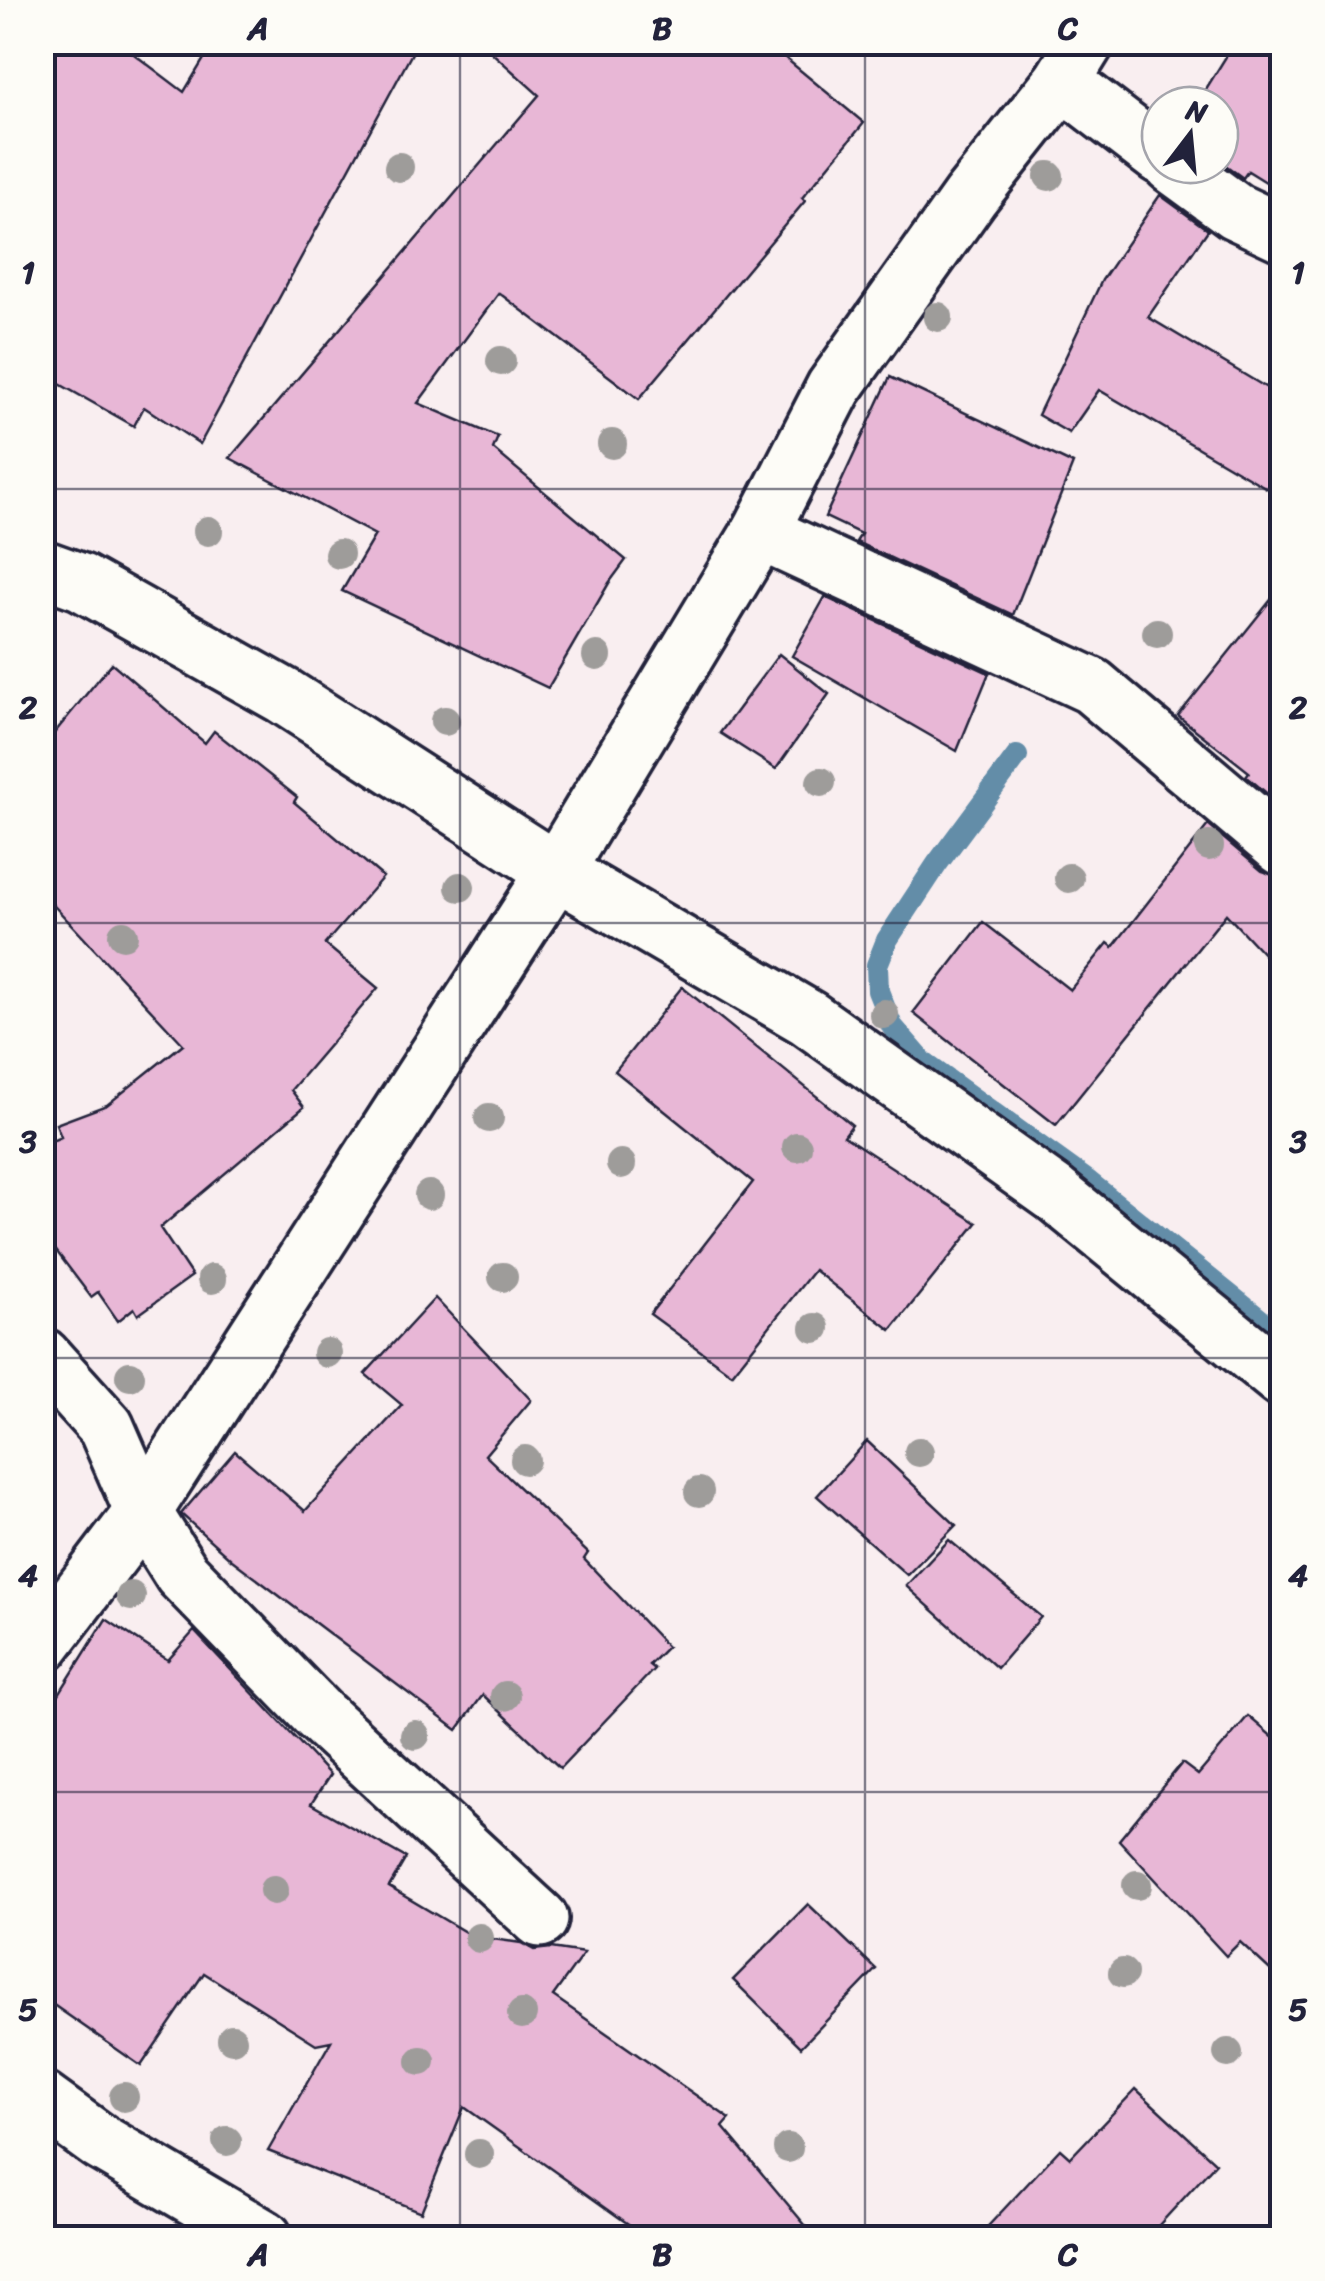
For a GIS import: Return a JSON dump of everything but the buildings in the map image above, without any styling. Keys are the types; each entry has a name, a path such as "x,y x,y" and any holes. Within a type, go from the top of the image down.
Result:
{"street":[{"path":"42,1644 142,1512 556,871 760,532 834,388 970,197 1074,62 1140,134"},
{"path":"1200,185 1235,210 1282,234"},
{"path":"760,532 1092,686 1282,847"},
{"path":"42,568 81,582 284,696 556,871 808,1018 1054,1194 1282,1379"},
{"path":"42,1356 106,1427 142,1512 182,1574 319,1715 540,1919"},
{"path":"42,2100 100,2142 264,2238"}],"waterway":[{"path":"1017,756 937,864 887,940 877,965 878,991 892,1026 924,1063 1089,1182 1282,1337"}]}
